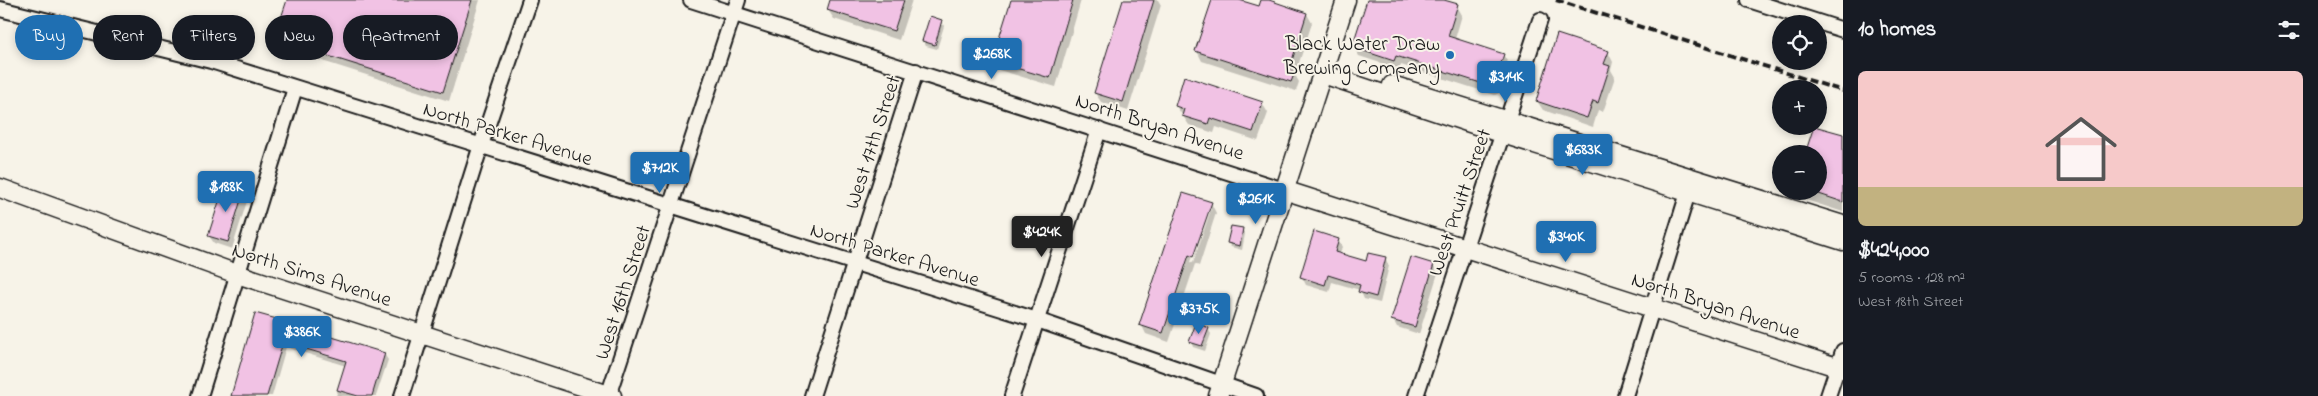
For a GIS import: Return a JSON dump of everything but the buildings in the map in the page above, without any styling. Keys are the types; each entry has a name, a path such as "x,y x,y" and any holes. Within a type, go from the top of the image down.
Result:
{"street":[{"path":"402,396 481,145 530,0"},
{"name":"North Bryan Avenue","path":"691,0 1652,308 1841,362"},
{"name":"West 16th Street","path":"610,396 738,0"},
{"path":"1220,391 1346,0"},
{"path":"1751,0 1843,30"},
{"name":"North Parker Avenue","path":"0,9 211,61 1037,320 1220,391 1256,396"},
{"name":"West Pruitt Street","path":"1416,396 1540,20"},
{"path":"1324,69 1690,186 1843,241"},
{"name":"West 17th Street","path":"812,396 916,71"},
{"path":"200,396 236,274 295,88"},
{"path":"1012,396 1099,130"},
{"path":"1690,186 1843,225"},
{"path":"1625,396 1690,186"},
{"name":"North Sims Avenue","path":"0,188 236,274 423,333 610,396"},
{"path":"1828,396 1841,362"}],"railway":[{"path":"1556,0 1843,91"}],"place":[{"name":"Black Water Draw Brewing Company","path":"1450,55"}]}
